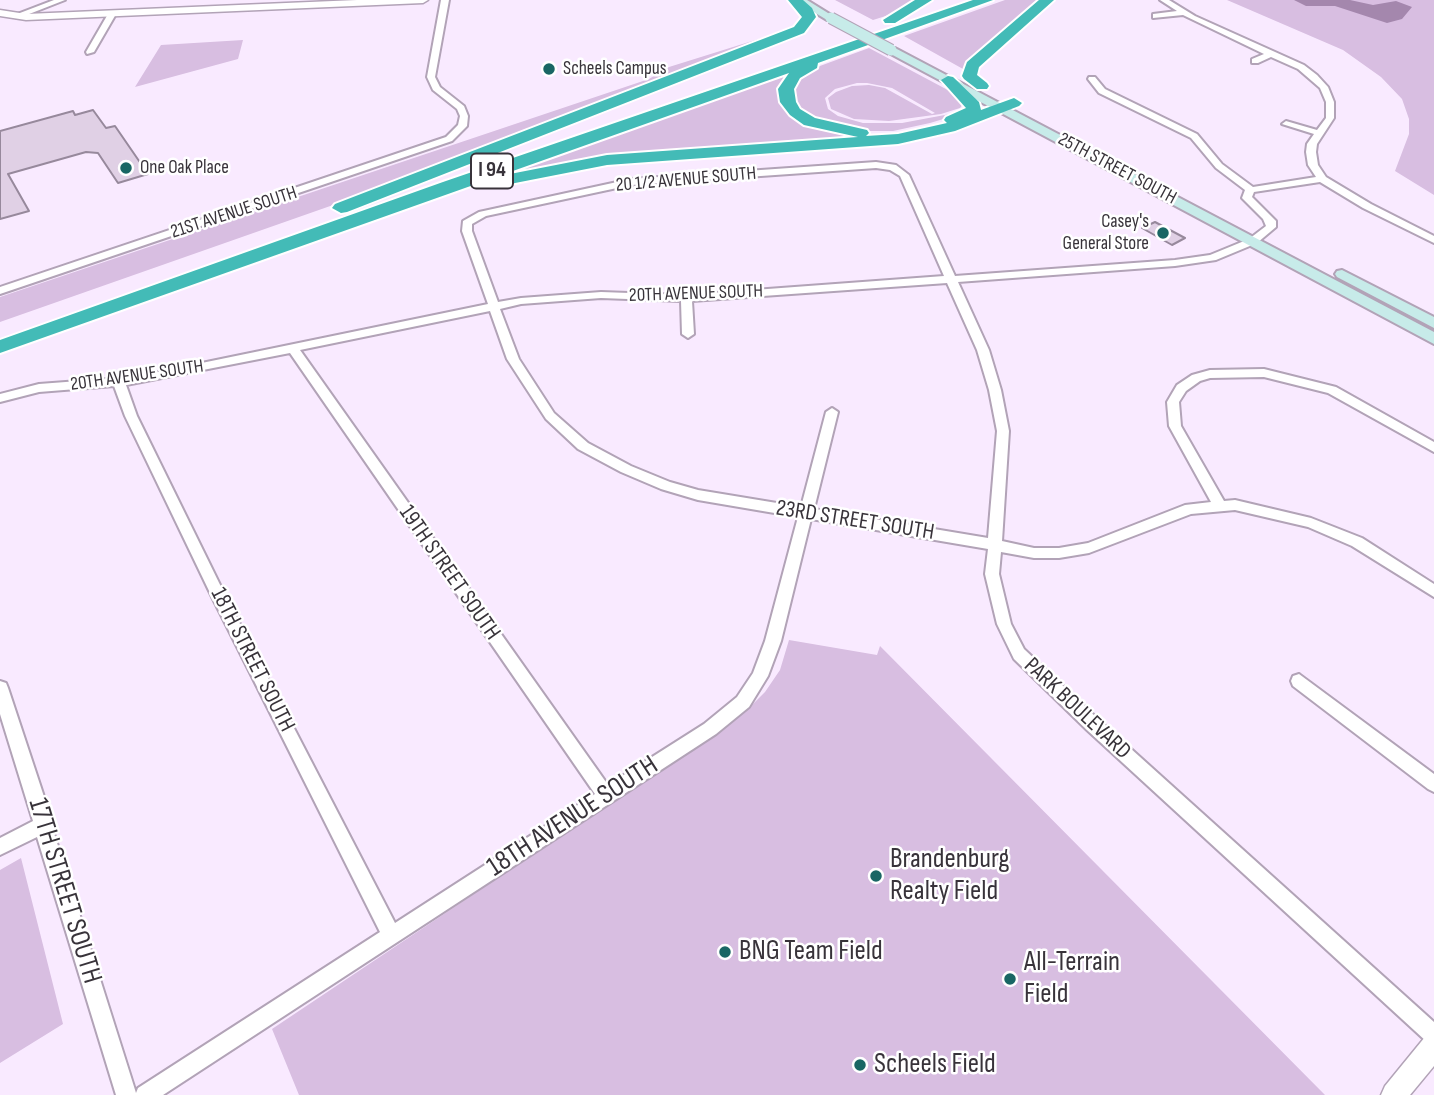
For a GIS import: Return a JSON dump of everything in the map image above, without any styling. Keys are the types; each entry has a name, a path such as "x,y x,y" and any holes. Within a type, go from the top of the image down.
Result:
{"highway":[{"path":"307,222 799,30 810,17 797,0"},
{"path":"887,22 925,0"},
{"name":"I 94","path":"0,331 307,222 952,0"},
{"name":"I 94","path":"0,347 986,0"},
{"path":"982,86 970,76 972,65 1047,0"},
{"path":"825,56 795,75 786,89 788,102 795,112 810,121 845,131 889,134 968,114 974,109 974,105 948,80"},
{"path":"281,246 490,183 568,167 667,155 898,139 948,128 1008,106"}],"main road":[{"name":"25TH STREET SOUTH","path":"797,0 982,86 1008,106"},
{"name":"25TH STREET SOUTH","path":"819,0 948,80 1008,106 1259,237 1434,323"},
{"name":"25TH STREET SOUTH","path":"1259,237 1434,339"}],"street":[{"path":"0,23 61,0"},
{"path":"0,13 16,16 112,14 318,2 423,0"},
{"name":"21ST AVENUE SOUTH","path":"0,291 430,148 449,139 462,126 464,116 461,108 436,88 431,77 445,0"},
{"path":"1164,0 1183,13 1301,67 1324,87 1330,102 1330,118 1312,144 1311,152 1312,164 1322,179 1367,206 1434,240"},
{"path":"1156,16 1183,13"},
{"path":"90,52 112,14"},
{"path":"1255,61 1272,53"},
{"path":"1092,79 1102,90 1194,136 1219,166 1251,190"},
{"path":"1286,124 1320,133"},
{"name":"PARK BOULEVARD","path":"840,168 885,165 904,175 983,350 1003,431 992,575 1004,624 1019,654 1031,668 1434,1035"},
{"name":"20 1/2 AVENUE SOUTH","path":"533,203 631,182 840,168"},
{"path":"1259,237 1272,223 1247,198 1247,193 1251,190 1322,179"},
{"name":"23RD STREET SOUTH","path":"533,203 483,214 467,223 467,231 493,307 513,359 550,416 583,446 626,469 666,486 698,495 1034,553 1079,550 1190,509 1219,505 1266,511 1311,523 1376,552 1434,591"},
{"name":"20TH AVENUE SOUTH","path":"0,398 39,387 119,382 521,301 601,295 686,298 1175,263 1212,258 1259,237"},
{"path":"686,298 688,334"},
{"name":"19TH STREET SOUTH","path":"293,349 606,796"},
{"path":"1219,505 1175,426 1173,402 1181,388 1196,378 1210,374 1264,373 1332,390 1434,448"},
{"name":"18TH STREET SOUTH","path":"119,382 131,416 207,573 391,935"},
{"name":"18TH AVENUE SOUTH","path":"145,1095 710,729 743,702 760,676 773,641 832,412"},
{"path":"1299,681 1434,784"},
{"name":"17TH STREET SOUTH","path":"0,688 126,1095"},
{"path":"0,847 44,824"},
{"path":"1394,1095 1434,1046"}],"shaded area":[{"path":"835,0 923,0 911,8 873,20"},
{"path":"1005,0 1044,0 963,69 904,36"},
{"path":"1227,0 1434,0 1434,195 1395,171 1409,134 1409,119 1402,99 1381,77 1343,50"},
{"path":"1294,0 1350,0 1373,5 1396,1 1412,7 1402,19 1387,23 1335,6 1306,6"},
{"path":"806,21 798,29 447,165 0,322 0,297 649,79 669,67 797,27"},
{"path":"243,40 238,59 135,87 161,45"},
{"path":"869,48 959,96 964,103 960,108 941,114 889,121 854,119 831,109 828,98 836,92 852,86 869,85 885,88 932,114 935,113 892,88 857,83 835,89 825,98 828,109 838,116 863,123 902,123 950,114 971,106 960,114 930,123 893,131 866,131 821,122 796,104 792,98 795,80 809,70"},
{"path":"782,77 787,78 782,99 822,129 878,136 707,150 506,178 504,175"},
{"path":"789,640 877,655 880,646 1325,1095 299,1095 272,1029 743,714 765,692 780,670"},
{"path":"21,858 63,1024 0,1063 0,870"}],"building":[{"path":"93,110 106,128 115,126 148,174 118,183 98,153 86,152 8,174 29,211 0,219 0,131 73,111 75,115"},
{"name":"Casey's General Store","path":"1155,222 1185,238 1172,245 1142,228"}],"place":[{"name":"Scheels Campus","path":"549,69"},
{"name":"One Oak Place","path":"126,168"},
{"name":"Casey's General Store","path":"1163,233"},
{"name":"Brandenburg Realty Field","path":"876,876"},
{"name":"BNG Team Field","path":"725,952"},
{"name":"All-Terrain Field","path":"1010,979"},
{"name":"Scheels Field","path":"860,1065"}]}
